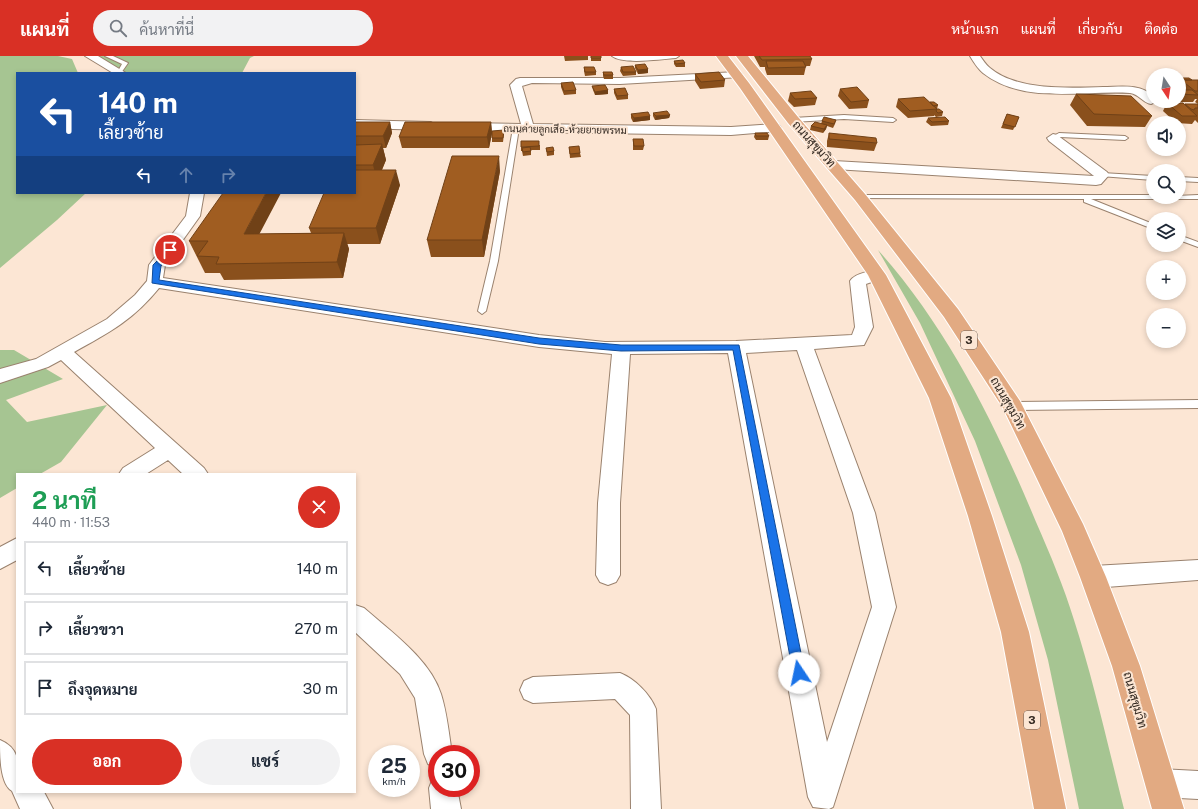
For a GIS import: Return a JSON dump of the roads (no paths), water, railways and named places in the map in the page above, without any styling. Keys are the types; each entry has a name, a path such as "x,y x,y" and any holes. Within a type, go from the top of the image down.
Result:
{"highway":[{"name":"ถนนสุขุมวิท","path":"722,56 775,128 877,275 940,398 980,516 1014,632 1050,809"},
{"name":"ถนนสุขุมวิท","path":"742,56 793,120 834,165 951,313 1012,406 1074,531 1093,577 1126,666 1164,796"}],"street":[{"path":"90,56 120,72"},
{"path":"975,56 984,68 996,76 1010,83 1028,88 1133,90 1146,96"},
{"path":"522,128 516,85 520,81 620,81 737,75"},
{"path":"356,124 440,126"},
{"name":"ถนนค่ายลูกเสึอ-ห้วยยายพรหม","path":"455,127 731,131 775,128"},
{"path":"834,165 1096,181 1102,175 1053,138"},
{"path":"0,376 42,363 113,323 141,299 155,282 157,265 193,216 197,194"},
{"path":"155,282 539,341 621,348 736,347 804,345 858,341 864,327 858,281 877,275"},
{"path":"804,345 864,513 884,607 824,803"},
{"path":"736,347 824,803"},
{"path":"608,575 609,503 621,348"},
{"path":"62,351 196,473"},
{"path":"132,473 169,448"},
{"path":"0,559 16,549"},
{"path":"1093,577 1198,570"},
{"path":"356,617 409,665 428,694 436,745"},
{"path":"533,690 620,686 643,709 646,809"},
{"path":"0,754 16,777"},
{"path":"1164,796 1198,785"},
{"path":"27,793 38,809"},
{"path":"444,797 446,809"}],"lane":[{"path":"108,56 125,63 120,72"},
{"path":"615,56 619,58 676,56"},
{"path":"793,120 844,117 893,120"},
{"path":"482,310 494,261 522,128"},
{"path":"1053,138 1059,135 1125,138"},
{"path":"1102,175 1146,178"},
{"path":"1186,179 1198,180"},
{"path":"860,197 1198,197"},
{"path":"1082,198 1146,224"},
{"path":"1186,240 1198,245"},
{"path":"1012,406 1198,404"}]}
